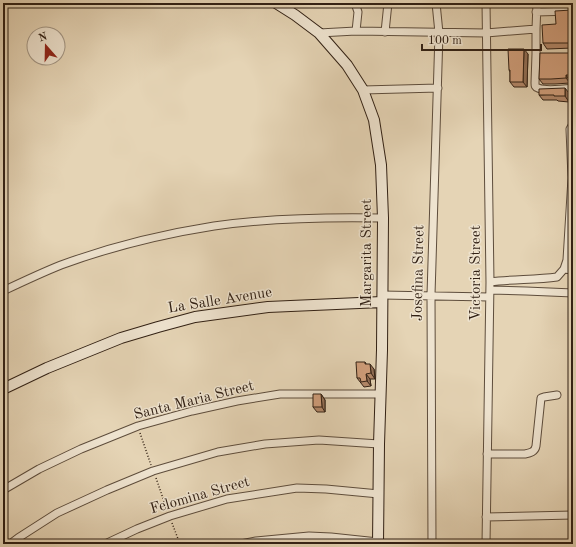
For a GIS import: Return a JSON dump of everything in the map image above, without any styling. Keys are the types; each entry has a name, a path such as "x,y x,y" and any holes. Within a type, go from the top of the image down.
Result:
{"street":[{"name":"Margarita Street","path":"276,3 319,33 347,65 363,90 374,120 381,165 383,218 378,543"},
{"path":"355,3 358,12 356,32"},
{"path":"385,32 388,3"},
{"name":"Josefina Street","path":"432,544 431,295 439,33 436,3"},
{"name":"Victoria Street","path":"486,3 490,290 486,544"},
{"path":"536,3 536,29 540,54 535,83 536,86 538,88 547,89 573,88"},
{"path":"536,12 573,11"},
{"path":"319,33 486,33 536,29"},
{"path":"363,90 438,88"},
{"path":"490,290 505,280 545,279 557,277 564,269 567,260 571,230 572,178 570,129 573,124"},
{"path":"3,291 61,265 108,250 168,234 215,226 262,221 330,217 383,218"},
{"path":"564,269 573,270"},
{"path":"382,299 490,290 526,290 573,293"},
{"name":"La Salle Avenue","path":"3,389 47,368 121,338 195,317 268,307 382,299"},
{"name":"Santa Maria Street","path":"3,490 39,469 81,449 138,426 200,409 280,394 381,394"},
{"path":"487,454 524,454 534,451 536,446 541,398 557,395"},
{"path":"10,544 57,513 107,490 153,471 218,452 265,444 319,440 379,444"},
{"name":"Felomina Street","path":"104,544 170,516 227,499 297,488 379,494"},
{"path":"486,517 573,515"},
{"path":"241,544 256,541 309,536 331,541 378,543"}],"path":[{"path":"138,426 180,544"}],"building":[{"path":"573,9 573,45 572,43 543,43 542,25 556,24 555,11"},
{"path":"508,49 524,49 523,82 510,82"},
{"path":"573,50 573,75 566,75 566,78 539,79 540,53 569,53"},
{"path":"565,88 565,96 539,95 539,89"},
{"path":"356,362 365,362 365,364 370,364 371,373 366,374 367,381 361,382 360,378 357,378"},
{"path":"313,394 321,394 322,407 313,407"}]}
